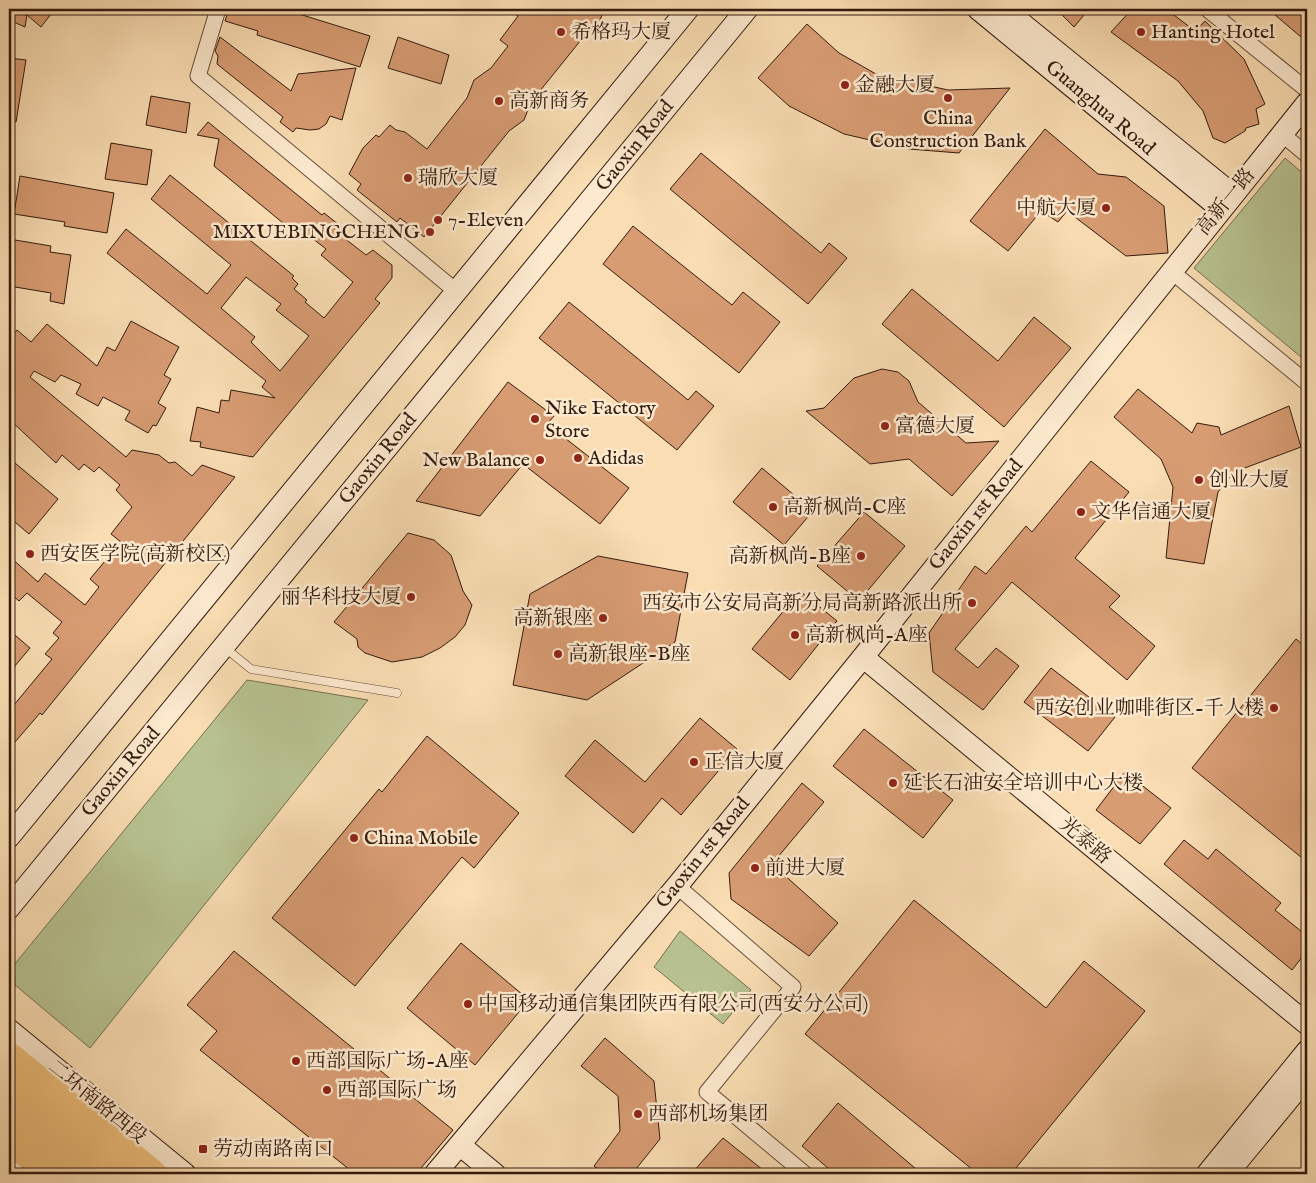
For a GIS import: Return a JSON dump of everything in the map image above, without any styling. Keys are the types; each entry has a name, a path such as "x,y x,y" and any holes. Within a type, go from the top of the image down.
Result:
{"highway":[{"path":"9,1056 153,1174"},
{"path":"9,1083 120,1174"},
{"path":"9,1110 87,1174"},
{"path":"9,1145 17,1147 57,1174"}],"street":[{"path":"218,9 198,76 457,292"},
{"path":"9,837 688,9"},
{"name":"Gaoxin Road","path":"9,908 747,9"},
{"name":"Guanghua Road","path":"978,9 1227,202"},
{"name":"Guanghua Road","path":"1004,9 1227,202"},
{"path":"1207,9 1307,90"},
{"path":"1307,103 1282,134 1307,155"},
{"name":"高新一路","path":"1171,271 1282,134"},
{"path":"1171,271 1307,383"},
{"name":"Gaoxin 1st Road","path":"435,1174 677,886 863,658 1171,271"},
{"name":"光泰路","path":"863,658 1307,1024"},
{"path":"677,886 793,987 707,1092 805,1174"},
{"name":"二环南路西段","path":"9,1030 186,1174"},
{"path":"1207,1174 1307,1051"},
{"path":"1227,1174 1307,1077"},
{"path":"460,1145 495,1174"},
{"path":"9,1170 14,1174"}],"lane":[{"path":"224,647 251,669 397,693"}],"green space":[{"path":"1285,158 1307,177 1307,362 1194,268"},
{"path":"247,680 368,700 90,1048 15,985 14,965"},
{"path":"680,931 751,990 723,1024 654,967"}],"building":[{"path":"9,9 55,9 41,27 27,15 25,27 9,20"},
{"path":"229,9 283,9 370,36 360,67 257,35 258,31 225,21"},
{"path":"509,9 604,9 597,29 581,40 531,102 524,120 509,131 424,237 400,218 397,222 357,190 361,184 349,174 363,148 376,135 379,137 390,125 396,130 405,132 427,149 467,98 474,80 491,68 508,46 500,40 518,16"},
{"path":"1056,9 1089,9 1074,27"},
{"path":"1132,9 1166,9 1195,31 1205,21 1244,59 1265,104 1256,109 1259,124 1246,128 1245,131 1225,143 1213,138 1203,111 1178,81 1111,32"},
{"path":"1268,9 1307,9 1307,42"},
{"name":"金融大厦","path":"807,24 839,53 876,74 948,90 1010,88 959,153 909,149 844,134 789,106 758,78"},
{"path":"220,37 291,91 298,74 356,68 342,120 330,116 326,124 319,129 296,128 293,132 280,122 283,117 217,64 218,56 215,51"},
{"path":"398,37 449,55 441,84 388,68"},
{"path":"9,58 26,60 16,122 9,121"},
{"path":"151,96 190,103 186,133 146,125"},
{"path":"208,122 322,215 324,213 343,228 339,234 366,255 373,250 392,265 392,278 375,299 380,303 253,457 200,447 201,442 190,441 197,407 219,413 221,400 229,401 231,390 275,398 262,387 266,381 107,253 126,229 207,294 231,265 151,199 170,175 294,276 292,278 298,284 294,289 307,300 305,302 324,318 353,282 321,255 326,249 293,223 289,228 214,166 219,139 197,135","holes":["246,277 281,304 276,310 309,336 280,371 251,342 255,337 221,308"]},
{"path":"1045,129 1098,174 1126,177 1164,206 1168,253 1126,256 1067,211 1058,222 1041,211 1008,251 970,221"},
{"path":"111,143 152,150 147,185 105,179"},
{"path":"701,153 821,253 829,243 847,258 808,304 670,189"},
{"path":"20,176 114,193 107,233 64,226 65,222 14,214"},
{"path":"633,226 732,305 743,292 780,322 739,373 603,264"},
{"path":"9,239 51,246 50,252 71,255 64,304 50,301 51,293 9,286"},
{"path":"912,289 998,361 1034,317 1071,348 1004,427 882,324"},
{"path":"569,302 688,400 696,391 714,406 677,450 539,338"},
{"path":"131,321 179,347 164,375 171,379 158,403 166,408 156,426 153,425 148,433 125,420 130,411 103,397 98,406 76,394 81,384 61,375 55,382 34,371 30,377 126,457 132,450 159,455 169,463 175,462 192,476 202,465 235,477 42,715 40,713 9,749 9,711 52,659 45,654 59,638 53,633 62,622 27,593 19,601 9,592 9,556 38,582 45,573 85,605 99,587 90,579 121,542 111,534 132,507 116,490 120,485 99,467 94,472 84,464 79,470 62,455 56,463 9,419 9,340 17,330 31,342 47,324 97,366 107,347 115,351"},
{"name":"富德大厦","path":"882,369 898,372 909,381 918,402 966,443 999,441 952,496 909,459 870,464 806,411 824,408 854,378"},
{"path":"508,382 554,416 547,424 629,488 600,524 523,464 480,516 416,501"},
{"name":"创业大厦","path":"1138,389 1192,433 1197,423 1219,427 1221,435 1289,406 1301,447 1234,472 1218,492 1204,564 1166,558 1173,487 1161,459 1114,417"},
{"path":"9,458 58,499 29,534 9,517"},
{"path":"1091,461 1129,492 1075,558 1120,596 1109,607 1155,646 1127,680 1012,582 955,649 978,668 996,648 1019,666 983,710 933,672 929,633 975,566 986,574 1026,526 1032,532"},
{"name":"高新枫尚-C座","path":"762,468 813,511 784,545 733,502"},
{"name":"高新枫尚-B座","path":"864,512 905,546 859,601 817,566"},
{"name":"丽华科技大厦","path":"408,533 434,540 451,555 463,591 472,605 465,625 455,637 440,648 422,657 392,662 365,653 358,647 357,639 334,622"},
{"name":"高新银座","path":"598,556 688,573 675,642 587,700 513,685 530,594"},
{"name":"高新枫尚-A座","path":"800,591 837,621 790,680 752,649"},
{"path":"9,630 30,648 9,673"},
{"name":"西安创业咖啡街区-千人楼","path":"1296,639 1307,648 1307,862 1192,768"},
{"path":"1051,668 1115,717 1088,751 1024,702"},
{"name":"正信大厦","path":"700,718 737,749 681,815 662,798 633,833 565,776 595,740 645,782"},
{"name":"延长石油安全培训中心大楼","path":"864,729 953,800 923,838 833,766"},
{"path":"427,736 519,813 474,868 462,857 355,986 272,918 379,789 382,792"},
{"path":"1125,772 1171,808 1140,844 1096,810"},
{"name":"前进大厦","path":"802,783 824,802 772,864 838,923 809,956 731,899 729,873"},
{"path":"1184,840 1208,859 1216,849 1281,903 1275,910 1307,936 1307,951 1292,970 1164,864"},
{"path":"914,900 1046,1008 1084,961 1145,1011 1011,1174 978,1174 805,1034"},
{"name":"中国移动通信集团陕西有限公司(西安分公司)","path":"461,943 529,1000 475,1065 407,1008"},
{"name":"西部国际广场","path":"234,951 453,1130 416,1174 355,1174 200,1050 217,1031 187,1005"},
{"name":"西部机场集团","path":"605,1038 654,1081 660,1139 632,1174 604,1174 594,1166 620,1131 618,1096 581,1066"},
{"path":"838,1103 922,1174 835,1174 802,1146"},
{"path":"723,1138 768,1174 691,1174"}],"place":[{"name":"希格玛大厦","path":"561,32"},
{"name":"Hanting Hotel","path":"1141,32"},
{"name":"金融大厦","path":"845,85"},
{"name":"China Construction Bank","path":"948,98"},
{"name":"高新商务","path":"499,101"},
{"name":"瑞欣大厦","path":"408,178"},
{"name":"中航大厦","path":"1106,208"},
{"name":"7-Eleven","path":"438,220"},
{"name":"MIXUEBINGCHENG","path":"430,232"},
{"name":"Nike Factory Store","path":"535,419"},
{"name":"富德大厦","path":"885,426"},
{"name":"Adidas","path":"578,458"},
{"name":"New Balance","path":"540,460"},
{"name":"创业大厦","path":"1199,480"},
{"name":"高新枫尚-C座","path":"773,507"},
{"name":"文华信通大厦","path":"1081,512"},
{"name":"西安医学院(高新校区)","path":"30,554"},
{"name":"高新枫尚-B座","path":"861,556"},
{"name":"丽华科技大厦","path":"411,597"},
{"name":"西安市公安局高新分局高新路派出所","path":"972,603"},
{"name":"高新银座","path":"603,618"},
{"name":"高新枫尚-A座","path":"795,635"},
{"name":"高新银座-B座","path":"558,654"},
{"name":"西安创业咖啡街区-千人楼","path":"1274,708"},
{"name":"正信大厦","path":"694,762"},
{"name":"延长石油安全培训中心大楼","path":"893,783"},
{"name":"China Mobile","path":"354,838"},
{"name":"前进大厦","path":"755,868"},
{"name":"中国移动通信集团陕西有限公司(西安分公司)","path":"468,1004"},
{"name":"西部国际广场-A座","path":"296,1061"},
{"name":"西部国际广场","path":"327,1090"},
{"name":"西部机场集团","path":"638,1114"},
{"name":"劳动南路南口","path":"203,1149"}]}
